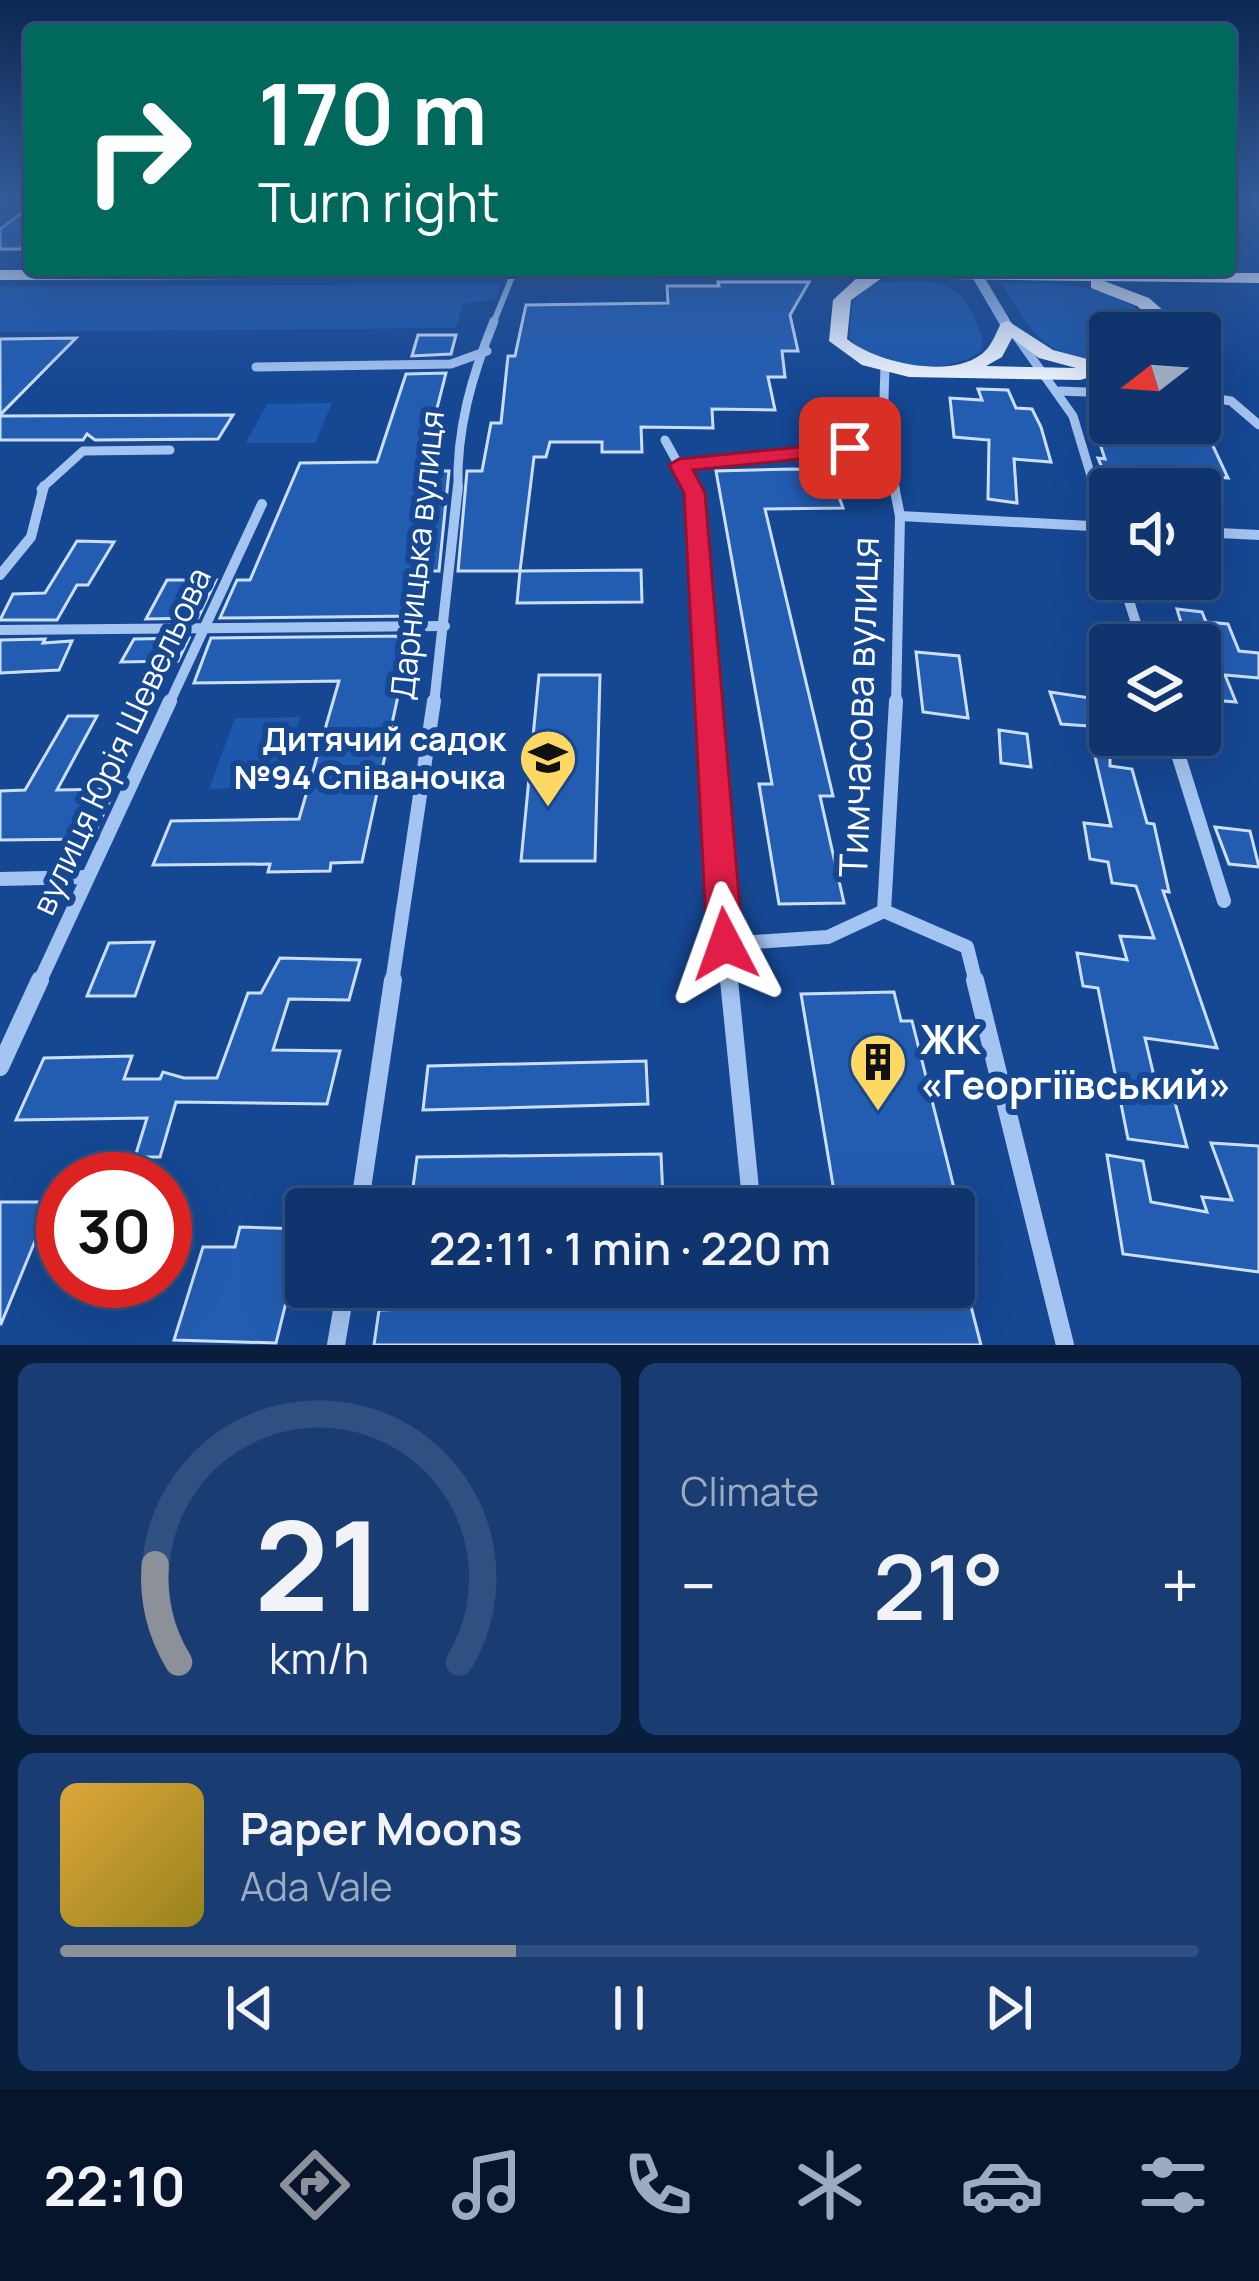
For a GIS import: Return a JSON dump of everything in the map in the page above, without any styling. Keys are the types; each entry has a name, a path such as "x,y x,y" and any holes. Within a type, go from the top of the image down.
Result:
{"main road":[{"path":"896,276 856,282 841,295 838,341 885,366 1053,383 1089,377"},
{"path":"1047,276 1121,291 1150,312"},
{"path":"1168,276 1259,278"},
{"path":"934,370 990,358 1008,327 1046,354 1089,367"}],"street":[{"name":"Дарницька вулиця","path":"362,1188 446,626 460,507 457,460 472,375 487,351 513,276"},
{"path":"978,276 1073,416 1089,468"},
{"path":"256,367 452,364 487,351"},
{"name":"Тимчасова вулиця","path":"885,366 883,433 900,516 901,635 884,911 967,947 1065,1345"},
{"path":"1053,383 1089,389"},
{"path":"1221,400 1231,401 1259,425"},
{"path":"679,465 830,453 883,433"},
{"path":"664,440 694,493 725,944 750,1188"},
{"path":"0,574 32,540 43,512 39,491 82,451 170,450"},
{"name":"вулиця Юрія Шевельова","path":"0,1067 262,504"},
{"path":"900,516 1089,526"},
{"path":"1221,533 1259,535"},
{"path":"0,630 446,626"},
{"path":"1179,756 1224,901"},
{"path":"0,879 87,878"},
{"path":"725,944 808,941 859,931 884,911"},
{"path":"336,1345 342,1308"}],"shaded area":[{"path":"880,282 935,282 956,291 979,327 981,351 951,364 912,366 860,348 849,337 854,293"},
{"path":"1001,283 1090,289 1140,312 1089,312 1089,362 1055,349 1024,319"},
{"path":"501,284 496,299 463,304 456,328 0,332 0,287"},
{"path":"332,403 315,443 246,443 267,404"},
{"path":"300,717 280,787 209,789 235,718"}],"building":[{"path":"718,282 809,282 790,315 798,351 782,351 785,377 768,377 775,410 712,409 713,428 641,427 642,452 602,452 602,442 550,442 546,457 534,457 520,571 458,571 467,471 482,471 491,423 501,423 508,356 515,356 526,305 668,303 667,286 719,286"},
{"path":"418,335 456,335 451,354 412,356"},
{"path":"76,338 0,415 0,339"},
{"path":"446,373 421,471 449,471 439,571 425,571 416,616 220,618 237,580 250,580 300,463 377,462 406,374"},
{"path":"978,389 1008,390 1016,408 1032,409 1041,427 1051,462 1014,459 1017,503 988,499 989,440 954,437 950,398 982,400"},
{"path":"233,415 218,439 95,440 87,434 83,440 0,440 0,416"},
{"path":"1100,444 1212,444 1228,478 1221,477 1221,468 1102,468 1098,458 1105,459"},
{"path":"716,471 830,471 843,508 765,509 833,796 820,796 844,903 779,904 759,784 772,784"},
{"path":"77,541 114,542 88,585 77,585 57,620 0,620 13,594 45,593"},
{"path":"641,570 642,602 517,603 520,571"},
{"path":"167,580 216,580 198,618 146,619"},
{"path":"1177,609 1202,612 1206,622 1228,624 1239,651 1259,653 1259,678 1225,675 1236,702 1221,701 1221,624 1181,624"},
{"path":"411,636 362,862 331,863 330,871 268,872 270,864 153,865 171,821 299,819 339,681 194,683 211,638"},
{"path":"189,638 178,661 121,662 134,639"},
{"path":"45,639 43,643 72,641 59,670 0,673 0,640"},
{"path":"916,652 959,656 968,718 923,712"},
{"path":"539,675 600,675 595,861 521,861"},
{"path":"1050,692 1089,698 1089,730 1088,726 1061,724"},
{"path":"68,716 97,716 57,790 115,789 92,839 0,840 0,791 25,790"},
{"path":"999,730 1027,734 1031,767 1001,763"},
{"path":"1095,756 1110,756 1110,766 1132,769 1147,823 1154,824 1169,892 1163,891 1217,1048 1145,1038 1157,1089 1172,1091 1187,1147 1128,1139 1098,988 1083,986 1077,953 1127,960 1120,936 1154,938 1136,886 1112,883 1108,862 1090,859 1084,823 1111,826"},
{"path":"1215,827 1250,831 1259,867 1229,864"},
{"path":"154,942 135,996 87,996 109,943"},
{"path":"280,958 360,960 349,1000 289,999 273,1050 340,1051 327,1104 176,1102 161,1152 137,1152 147,1118 16,1120 44,1058 132,1056 124,1079 160,1079 163,1072 184,1078 217,1078 248,993 261,993"},
{"name":"ЖК «Георгіївський»","path":"894,992 901,1021 912,1021 954,1188 833,1188 801,994"},
{"path":"646,1061 648,1104 423,1110 428,1066"},
{"path":"1211,1143 1259,1146 1259,1272 1123,1254 1107,1155 1143,1161 1151,1202 1207,1212 1202,1197 1232,1200"},
{"path":"661,1154 663,1188 413,1188 417,1157"},
{"path":"0,1202 36,1202 36,1239 0,1324"},
{"path":"240,1227 285,1228 285,1306 276,1343 174,1340 184,1308 192,1308 192,1282 203,1247 235,1247"},
{"path":"971,1308 981,1345 374,1345 379,1310"}],"place":[{"name":"Дитячий садок №94 Співаночка","path":"548,809"},
{"name":"ЖК «Георгіївський»","path":"878,1113"}],"route":[{"path":"725,944 694,493 679,465 850,448"}]}
